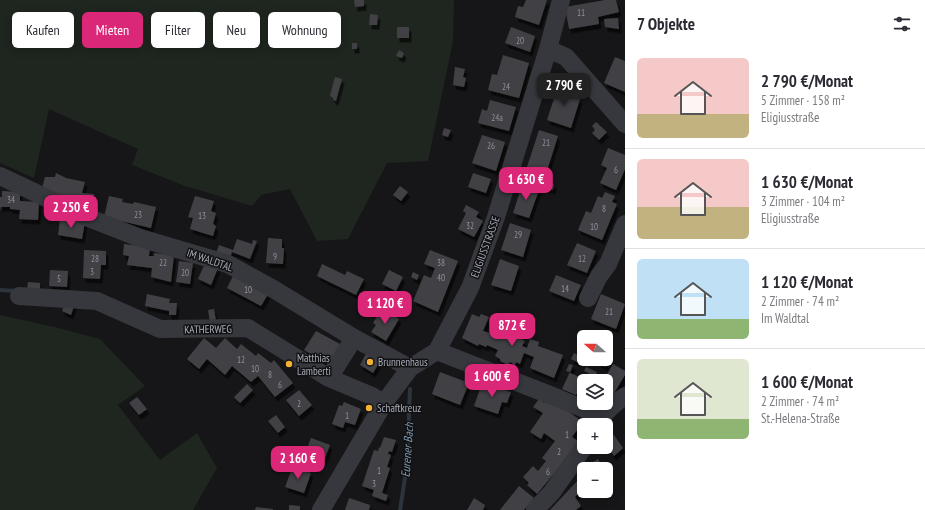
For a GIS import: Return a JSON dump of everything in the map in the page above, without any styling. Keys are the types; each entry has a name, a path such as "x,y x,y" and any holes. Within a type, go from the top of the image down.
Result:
{"street":[{"name":"ELIGIUSSTRASSE","path":"437,351 470,288 494,224 548,48 561,0"},
{"path":"548,48 566,57 625,124"},
{"name":"IM WALDTAL","path":"0,176 89,218 140,238 228,264 275,290 354,338 410,368"},
{"path":"588,298 599,276 608,264 625,224"},
{"name":"KATHERWEG","path":"19,296 97,301 160,329 248,328 329,378 372,396 384,403"},
{"path":"329,378 354,338"},
{"path":"321,510 384,403 410,368 437,351 572,404 595,418"},
{"path":"602,418 610,407 625,396"},
{"path":"535,510 552,492 579,454"}],"shaded area":[{"path":"0,0 454,0 453,41 428,161 387,163 348,239 317,241 290,189 261,195 252,206 185,186 132,165 138,149 49,109 34,178 0,163"},
{"path":"0,315 100,339 145,386 118,405 160,460 197,433 217,468 193,510 0,510"}],"building":[{"path":"354,0 364,0 364,6 355,7"},
{"path":"526,0 547,0 539,25 515,17 518,6 523,7"},
{"path":"605,0 616,0 619,12 598,17 599,24 569,29 565,7"},
{"path":"370,14 378,15 377,25 369,25"},
{"path":"618,18 619,29 605,27 604,19"},
{"path":"397,27 409,27 409,38 397,38"},
{"path":"511,27 535,36 530,52 505,43"},
{"path":"352,43 357,43 357,49 352,49"},
{"path":"399,50 404,53 402,58 396,56"},
{"path":"503,55 529,63 519,98 488,90 492,74 497,75"},
{"path":"615,57 625,61 625,92 604,83"},
{"path":"455,67 465,69 463,77 466,78 464,87 453,85"},
{"path":"335,77 342,79 336,101 330,96"},
{"path":"559,83 572,87 570,96 580,99 571,128 547,120"},
{"path":"490,100 516,107 509,131 478,123 482,109 487,111"},
{"path":"596,122 607,132 599,140 592,133 595,130 592,126"},
{"path":"444,128 451,130 448,137 442,135"},
{"path":"539,130 558,136 546,174 527,167"},
{"path":"482,135 505,142 496,171 472,163"},
{"path":"608,148 625,155 625,169 616,190 600,183 607,168 601,165"},
{"path":"56,173 66,178 85,182 82,193 94,194 93,205 61,198 42,188 45,177 55,177"},
{"path":"473,173 491,179 486,193 468,187"},
{"path":"545,181 554,184 553,190 543,187"},
{"path":"522,185 539,190 529,218 513,213"},
{"path":"400,186 408,192 401,201 393,195"},
{"path":"2,191 20,192 20,201 39,202 38,220 19,219 20,210 10,209 10,207 1,207 0,211 0,197 2,197"},
{"path":"605,192 615,196 612,202 617,204 602,240 578,230 586,211 591,213 598,196 602,198"},
{"path":"109,196 123,199 122,202 133,204 134,202 156,207 151,228 104,217"},
{"path":"195,196 214,201 211,211 216,213 213,224 216,226 213,236 190,229 193,218 188,217"},
{"path":"466,205 479,212 476,217 483,221 474,237 458,229 466,213 463,211"},
{"path":"60,219 85,222 82,239 58,235"},
{"path":"510,223 531,230 523,257 501,250"},
{"path":"268,238 282,239 282,248 284,248 283,264 266,263"},
{"path":"237,239 252,244 253,240 257,241 250,259 232,252 230,258 216,253 219,245 233,250"},
{"path":"577,243 596,251 587,273 567,265"},
{"path":"124,244 150,247 149,256 154,256 154,253 174,255 171,282 151,277 152,268 127,265 129,256 123,255"},
{"path":"84,250 106,251 106,265 101,265 100,279 83,278"},
{"path":"430,250 458,261 438,312 413,301 424,275 431,278 435,268 424,264"},
{"path":"500,259 519,266 511,291 491,285"},
{"path":"179,261 193,263 190,284 176,282"},
{"path":"205,263 218,268 211,285 198,279"},
{"path":"322,264 345,275 347,271 364,279 356,295 317,276"},
{"path":"50,270 68,271 67,287 49,286"},
{"path":"389,270 403,277 396,291 382,284"},
{"path":"235,272 270,291 261,306 227,288"},
{"path":"413,272 419,275 417,280 411,277"},
{"path":"556,275 581,285 574,301 549,291"},
{"path":"28,282 40,283 40,291 27,289"},
{"path":"147,294 170,299 169,303 177,303 176,315 169,315 169,311 145,306"},
{"path":"601,294 625,304 616,329 591,319"},
{"path":"66,299 75,303 71,315 62,311"},
{"path":"214,309 216,321 210,322 208,310"},
{"path":"385,310 399,319 386,341 371,332 376,325 373,323 378,315 380,317"},
{"path":"472,314 479,317 481,314 489,317 483,331 497,335 496,337 502,339 504,333 510,335 511,333 525,341 522,346 527,348 530,339 539,342 538,346 563,355 554,378 530,368 534,357 524,353 520,364 516,362 515,365 510,362 508,365 500,361 500,359 495,356 498,350 487,345 486,347 479,344 478,346 462,338"},
{"path":"316,331 340,344 328,364 304,350"},
{"path":"204,338 216,348 225,338 237,349 241,344 256,356 258,353 271,363 274,360 293,383 275,397 258,376 251,382 232,366 225,375 207,359 199,369 187,359"},
{"name":"Brunnenhaus","path":"367,352 381,360 373,373 360,365"},
{"path":"574,353 577,354 577,362 571,359"},
{"path":"569,364 573,365 570,373 577,376 576,395 562,389 570,372 566,371"},
{"path":"613,364 625,371 625,375 613,395 613,374 607,374"},
{"path":"586,367 597,372 596,374 590,374 584,371"},
{"path":"440,372 469,383 460,405 432,394"},
{"path":"482,383 511,392 507,403 502,402 498,414 474,406"},
{"path":"247,384 253,390 240,403 234,397"},
{"path":"299,390 312,405 299,416 286,400"},
{"path":"137,397 147,409 139,415 129,403"},
{"path":"539,399 544,403 546,400 561,409 562,407 577,418 577,430 572,437 577,440 577,442 537,494 527,485 529,483 523,477 533,466 538,471 546,461 542,458 555,441 544,433 541,439 530,432 543,413 533,407"},
{"path":"344,402 361,409 355,425 345,422 343,428 332,424 339,405 342,406"},
{"path":"276,415 285,427 278,433 268,421"},
{"path":"613,436 623,448 614,456 613,454"},
{"path":"384,437 396,440 392,452 389,451 388,454 391,455 387,467 390,468 382,493 388,495 386,501 372,496 374,490 362,486 374,450 378,451"},
{"path":"311,438 330,445 324,461 305,454"},
{"path":"598,459 600,462 593,462"},
{"path":"293,466 311,473 304,493 285,487"},
{"path":"577,481 577,495 575,497 581,506 576,510 550,510"},
{"path":"519,486 534,498 524,510 500,510"},
{"path":"349,498 370,505 369,510 345,510"},
{"path":"474,498 485,505 483,510 467,510"},
{"path":"289,505 300,506 300,510 289,510"},
{"path":"256,507 273,509 273,510 255,510"}],"waterway":[{"path":"0,290 16,291"},
{"name":"Eurener Bach","path":"400,510 407,465 410,389"}],"place":[{"name":"Brunnenhaus","path":"370,362"},
{"name":"Matthias Lamberti","path":"289,364"},
{"name":"Schaftkreuz","path":"369,408"}]}
